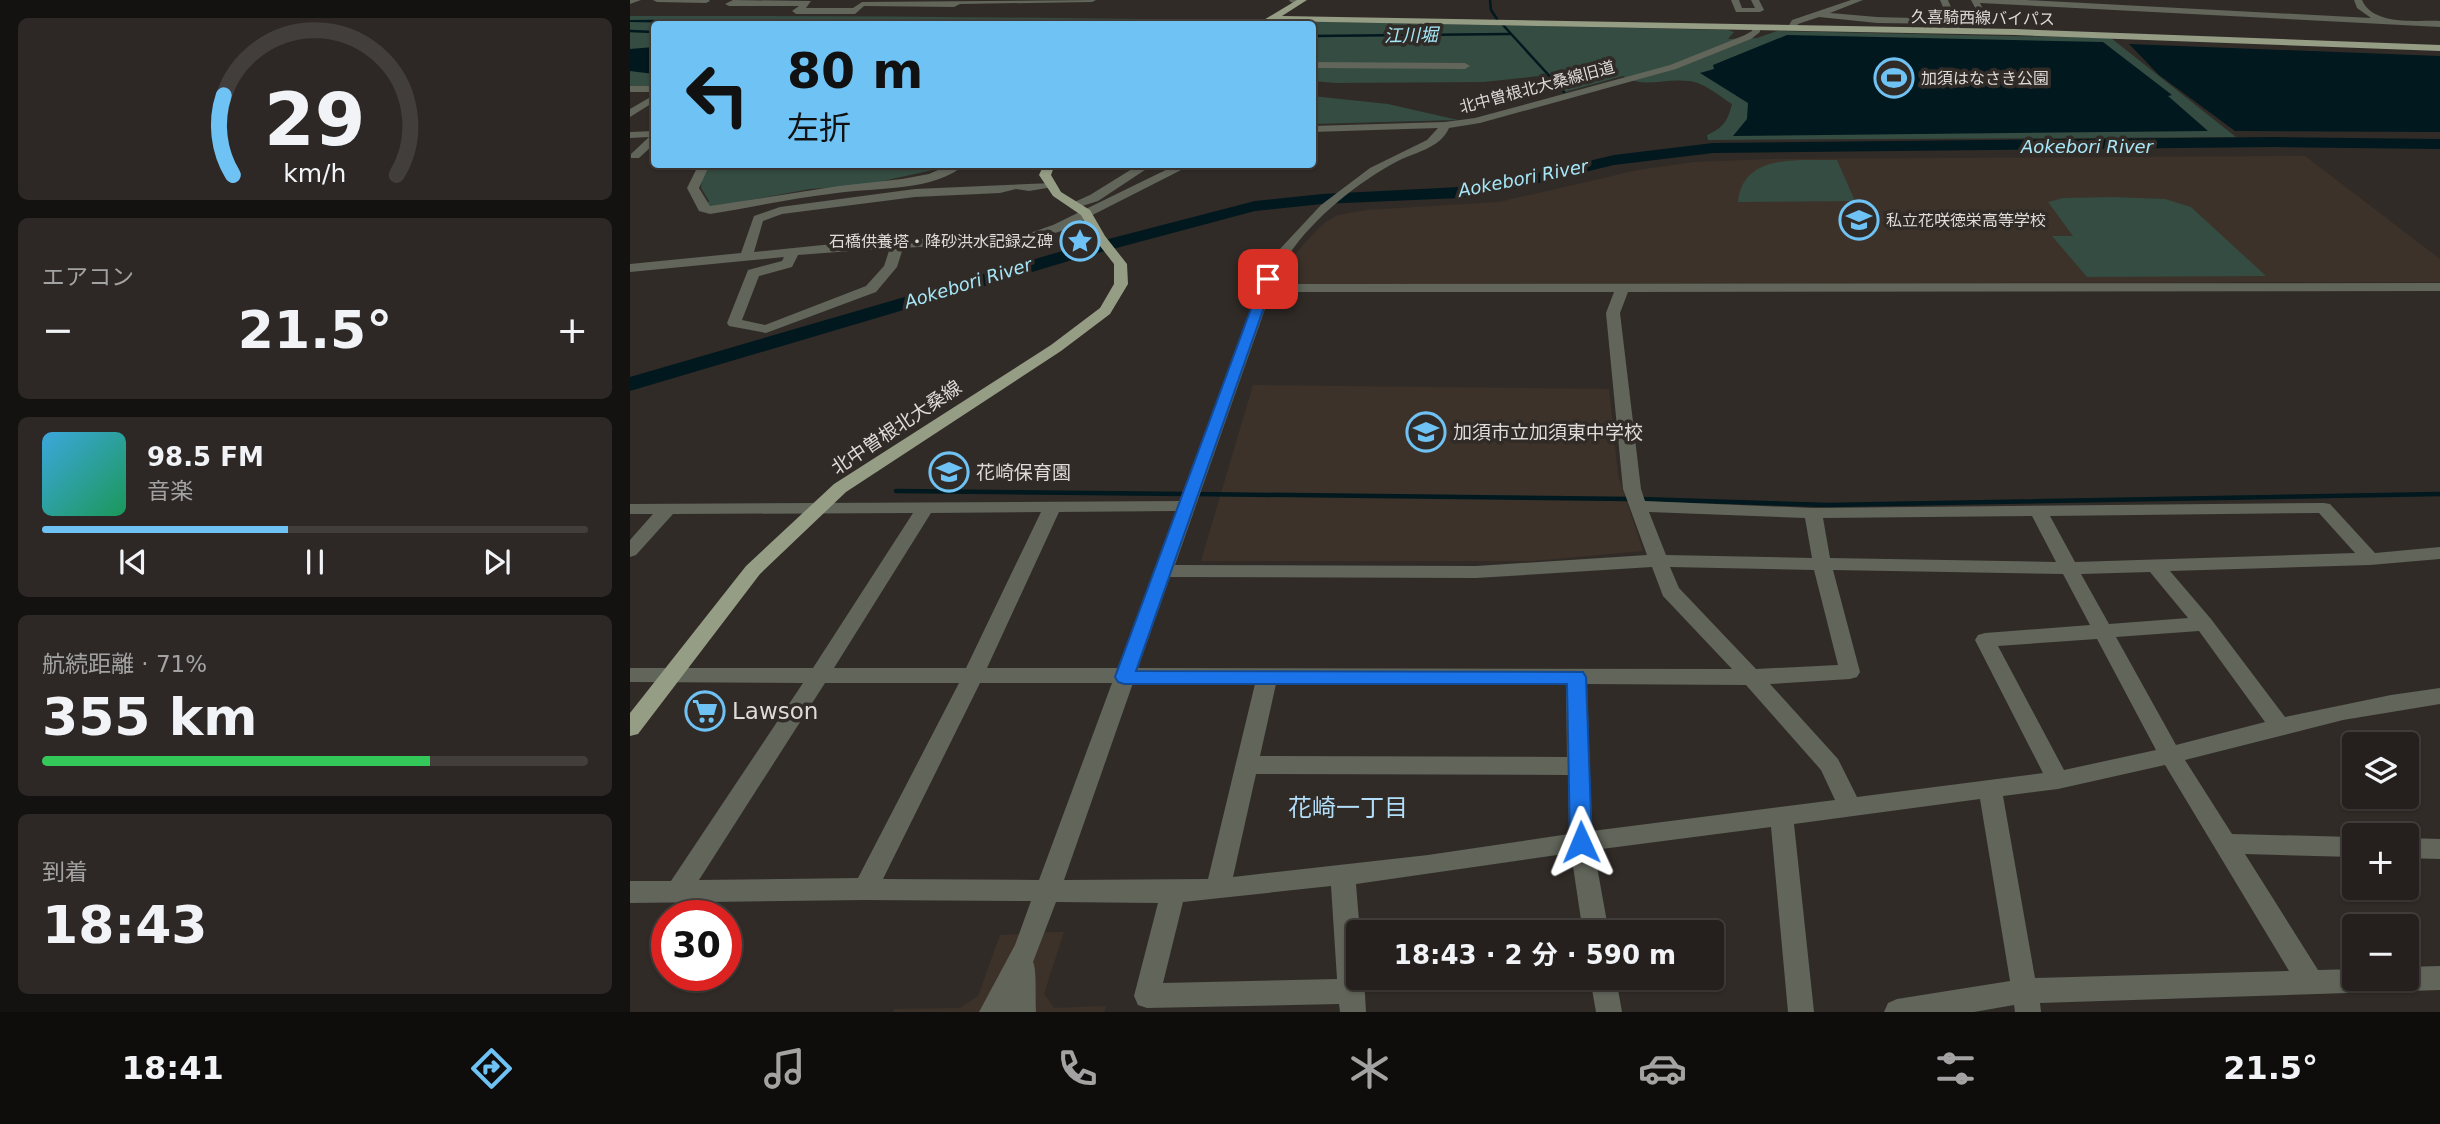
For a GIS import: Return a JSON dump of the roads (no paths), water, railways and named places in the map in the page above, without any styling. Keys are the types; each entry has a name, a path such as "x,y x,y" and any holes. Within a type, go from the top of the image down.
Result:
{"main road":[{"path":"1267,21 1303,0"},
{"name":"久喜騎西線バイパス","path":"1273,18 1756,27 1955,26 2440,48"},
{"path":"1048,168 1045,175 1049,184"},
{"name":"北中曽根北大桑線","path":"630,728 753,570 819,506 852,481 1056,348 1105,311 1121,284 1120,264 1086,213 1057,194 1049,184"}],"street":[{"path":"630,2 637,0"},
{"path":"657,0 706,1"},
{"path":"742,0 729,4 806,5"},
{"path":"815,0 796,11 855,11 862,5 1092,0"},
{"path":"1735,0 1739,10 1760,10 1755,0"},
{"path":"1793,27 1794,22 1859,0"},
{"path":"1944,0 1955,26"},
{"path":"1819,14 1955,26 1987,22 1977,0 2440,24"},
{"path":"2358,0 2358,4 2381,21"},
{"path":"941,13 958,2"},
{"path":"2203,2 2216,13"},
{"path":"2227,2 2239,14"},
{"path":"2275,16 2280,23 2347,29 2336,19"},
{"path":"2417,23 2432,33"},
{"name":"北中曽根北大桑線旧道","path":"1316,129 1445,125 1479,121 1673,67 1748,37 1756,33 1756,27"},
{"path":"1316,65 1465,66"},
{"path":"630,89 651,89"},
{"path":"630,114 651,100"},
{"path":"630,124 651,123"},
{"path":"992,1012 1000,1003 1027,948 1264,288 1288,246 1320,211 1392,160 1438,137 1445,125"},
{"path":"630,135 651,137"},
{"path":"633,156 651,140"},
{"path":"633,156 651,155"},
{"path":"703,168 693,188 703,208 710,210 843,189 894,185 955,168"},
{"path":"1131,168 1137,172"},
{"path":"1076,204 1094,198 1143,168"},
{"path":"630,268 793,252 1023,238 1048,232 1180,168"},
{"path":"746,257 758,219 780,211 915,193 1000,190 1049,184"},
{"path":"793,252 787,264 753,273 734,323 766,329 871,289 890,267 898,244"},
{"path":"1623,287 1613,313 1632,489 1670,590 1830,765 1850,807"},
{"path":"1264,288 2440,287"},
{"path":"678,891 753,780 926,506"},
{"path":"865,890 973,676 1053,506"},
{"path":"630,509 1185,506"},
{"path":"1638,506 1813,513 2323,508 2370,559"},
{"path":"630,551 668,509"},
{"path":"2038,511 2170,755 2311,982"},
{"path":"630,675 1752,677 1850,672 1822,563 1813,513"},
{"path":"1162,571 1476,572 1606,562 1658,561 2069,568 2370,559 2440,554"},
{"path":"2155,565 2204,624 2279,725"},
{"path":"2058,780 1985,640 2204,624"},
{"path":"1576,677 1581,842 1594,920"},
{"path":"1218,889 1249,765 1266,678"},
{"path":"630,892 1173,892 1343,876 2058,780 2170,755 2279,725 2373,705 2440,696"},
{"path":"1249,765 1580,766"},
{"path":"1990,789 2027,1001"},
{"path":"1782,817 1801,1012"},
{"path":"2225,844 2342,847"},
{"path":"2419,848 2440,849"},
{"path":"1173,892 1147,996 1352,1001 1343,876"},
{"path":"1023,1012 1020,989 1027,948"},
{"path":"1897,1012 2311,982 2440,978"},
{"path":"1606,990 1609,1012"}],"water":[{"path":"743,19 651,22 630,20"},
{"path":"1787,35 2103,42 2172,95 2168,96 2208,131 1733,136 1747,119 1748,103 1700,73 1714,69 1713,65"},
{"path":"2129,44 2440,56 2440,132 2235,131 2159,75"},
{"path":"651,47 651,74 630,71 630,49"}],"waterway":[{"path":"1490,0 1491,10 1497,19"},
{"path":"1503,25 1564,92"},
{"name":"江川堀","path":"630,31 651,32"},
{"name":"江川堀","path":"1316,36 1510,34"},
{"name":"Aokebori River","path":"630,384 1073,254 1255,206 1322,199 1460,192 1505,186 1614,160 1713,148 2274,142 2440,144"},
{"path":"896,491 1186,494"},
{"path":"1195,494 1631,499"},
{"path":"1640,499 1828,505 2440,494"}],"place":[{"name":"加須はなさき公園","path":"1894,78"},
{"name":"私立花咲徳栄高等学校","path":"1859,220"},
{"name":"石橋供養塔・降砂洪水記録之碑","path":"1080,241"},
{"name":"加須市立加須東中学校","path":"1426,432"},
{"name":"花崎保育園","path":"949,472"},
{"name":"Lawson","path":"705,711"}],"district":[{"name":"花崎一丁目","path":"1348,808"}]}
